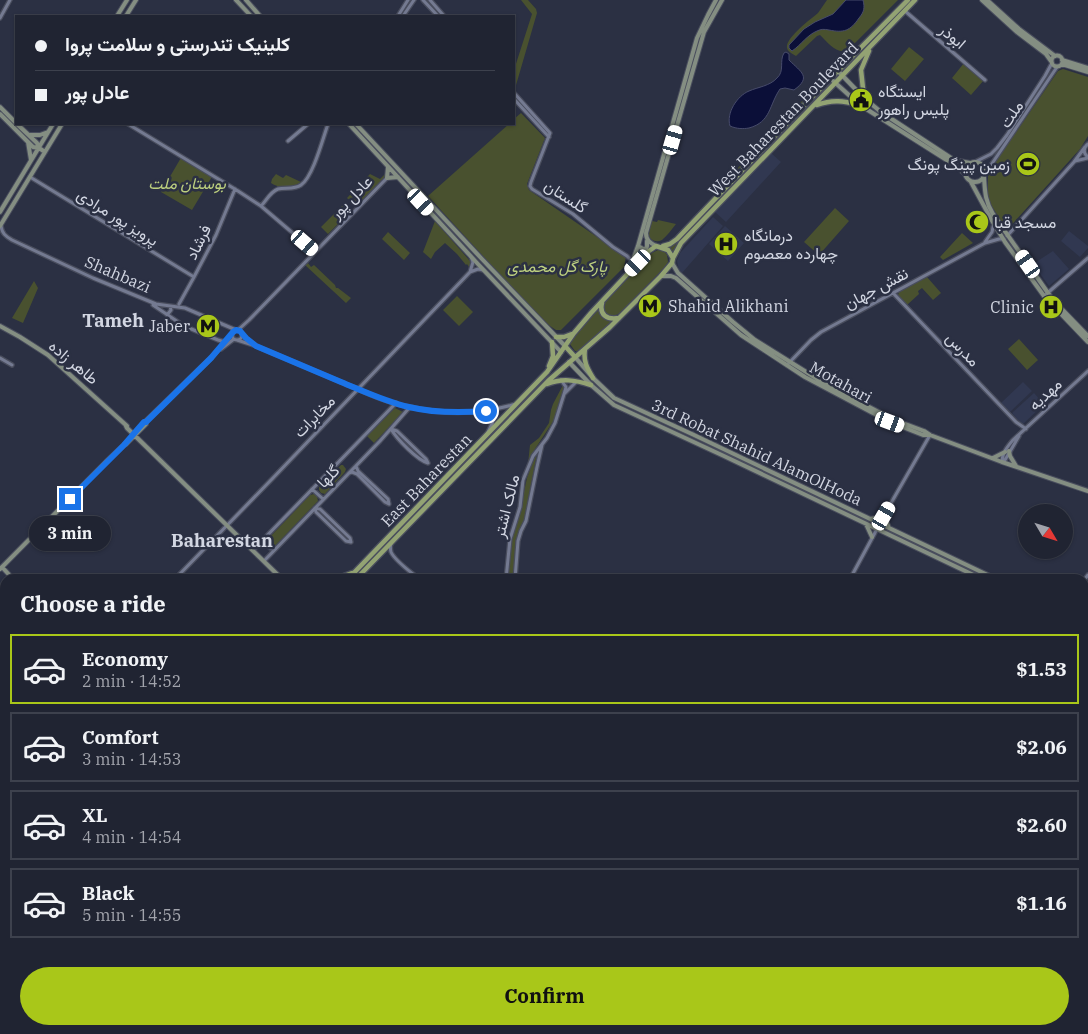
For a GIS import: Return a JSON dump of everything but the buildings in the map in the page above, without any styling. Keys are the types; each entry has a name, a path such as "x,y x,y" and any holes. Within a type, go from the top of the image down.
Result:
{"main road":[{"path":"118,15 127,0"},
{"path":"127,15 136,0"},
{"path":"236,0 250,15"},
{"path":"246,0 259,15"},
{"path":"628,273 638,246 698,38 716,0"},
{"path":"638,246 642,249 647,246 646,233 704,32 722,0"},
{"name":"West Baharestan Boulevard","path":"603,299 649,251 670,244 677,239 908,0"},
{"name":"West Baharestan Boulevard","path":"619,318 661,276 672,260 676,250 686,238 915,0"},
{"path":"982,0 1017,32 1046,54 1054,66 1060,64 1088,68"},
{"path":"987,0 1019,29 1055,56 1058,56 1060,64"},
{"path":"810,111 828,101 866,104 862,70 871,47"},
{"path":"1052,62 1055,56"},
{"path":"1060,64 1088,72"},
{"path":"838,71 864,98 881,112 954,160 975,162 982,166 987,204 1046,294 1088,336"},
{"path":"831,79 860,104 964,173 1004,240 1046,294 1088,342"},
{"path":"845,92 846,88 853,86"},
{"path":"0,107 15,124"},
{"path":"0,114 15,125"},
{"path":"1,209 52,125"},
{"path":"0,226 61,125"},
{"path":"350,125 360,132 575,357"},
{"path":"356,125 388,167 569,362"},
{"path":"17,126 37,143 39,148"},
{"path":"17,126 28,142 45,152"},
{"path":"28,135 40,135 48,132"},
{"path":"28,142 32,160"},
{"path":"964,173 970,163"},
{"path":"388,167 387,178 398,177"},
{"path":"971,182 977,182 984,175"},
{"path":"647,239 659,247 668,250 672,260"},
{"name":"Motahari","path":"672,260 678,273 744,332 788,364"},
{"name":"Motahari","path":"661,276 676,278 754,344 836,394 890,422 1088,491"},
{"path":"603,299 601,309 604,316 619,318"},
{"name":"East Baharestan","path":"353,574 547,372 574,333 603,299"},
{"name":"East Baharestan","path":"361,574 552,377 619,318"},
{"path":"535,324 539,320"},
{"name":"طاهر زاده","path":"0,326 20,336 48,355 98,398 277,574"},
{"path":"556,337 564,337 574,333"},
{"path":"552,342 553,356 547,372 553,372 552,377"},
{"path":"585,349 584,360 593,378"},
{"name":"3rd Robat Shahid AlamOlHoda","path":"575,357 584,369 614,398 985,574"},
{"path":"1,567 211,358"},
{"name":"3rd Robat Shahid AlamOlHoda","path":"569,362 614,405 971,574"},
{"path":"579,373 579,368 584,369"},
{"path":"543,386 561,380 591,384"},
{"path":"993,458 1007,452 1016,466"},
{"path":"766,476 770,471"},
{"path":"780,483 779,480 782,477"},
{"path":"870,519 884,516 889,528"},
{"path":"866,524 872,538"},
{"path":"877,529 880,524"},
{"path":"934,556 941,558 944,554"},
{"path":"950,564 950,560 962,565 964,564"},
{"path":"349,574 356,571"}],"street":[{"path":"0,18 10,0"},
{"path":"399,15 408,0"},
{"path":"404,15 414,0"},
{"path":"423,0 437,15"},
{"path":"430,0 443,15"},
{"name":"ابوذر","path":"905,11 986,80"},
{"name":"ملت","path":"975,162 991,154 1002,141 1045,76 1052,62"},
{"name":"ملت","path":"984,175 1060,64"},
{"path":"515,94 550,135"},
{"path":"515,100 550,135"},
{"path":"130,125 261,206 315,252"},
{"path":"288,141 307,125"},
{"path":"261,206 275,190 295,188 302,185 307,179 320,150 328,125"},
{"name":"گلستان","path":"550,135 530,186 573,214 627,256"},
{"path":"1074,162 1088,157 1084,153 1087,144"},
{"path":"1008,236 1074,162 1087,144"},
{"name":"پرویز پور مرادی","path":"30,177 194,277"},
{"name":"عادل پور","path":"239,332 387,178"},
{"name":"فرشاد","path":"179,304 216,235 235,189"},
{"path":"985,243 992,232 994,223"},
{"name":"Shahbazi","path":"0,226 4,235 36,252 156,304 184,308 239,332 256,346"},
{"name":"Shahbazi","path":"0,236 64,267 157,306 184,326 226,342"},
{"name":"نقش جهان","path":"788,364 821,332 985,243 999,239 1004,240"},
{"path":"632,262 627,256 635,253"},
{"path":"470,272 473,262 471,257"},
{"path":"1046,294 1088,258"},
{"path":"470,272 478,269 484,271"},
{"name":"مخابرات","path":"180,574 239,515 470,272"},
{"name":"مدرس","path":"893,293 1016,422"},
{"path":"167,315 172,308 170,306"},
{"path":"211,358 219,348 226,342 240,339 239,332 232,333 226,342 211,358"},
{"path":"232,333 232,336 236,339 358,389 410,408 462,413 486,411 517,404"},
{"path":"218,340 219,348"},
{"path":"0,358 12,365"},
{"name":"مهدیه","path":"1007,452 1013,440 1088,370"},
{"path":"561,380 566,388 565,394"},
{"path":"565,394 577,381"},
{"name":"مالک اشتر","path":"506,574 510,539 520,507 523,480 534,456 555,423 565,394"},
{"name":"گلها","path":"253,550 396,403"},
{"name":"گلها","path":"264,561 410,408"},
{"path":"486,411 494,417 486,436"},
{"path":"1016,422 1026,429"},
{"path":"1016,422 1020,435"},
{"path":"391,429 397,431 410,447 423,462 428,463 426,459 410,447"},
{"path":"880,524 930,435"},
{"name":"مالک اشتر","path":"515,574 518,541 526,520 543,443"},
{"path":"1002,462 1007,452"},
{"path":"349,473 356,474 389,504 388,499 358,471 356,465"},
{"path":"312,489 323,499"},
{"path":"315,508 320,509 350,538 351,542 346,541 316,512 315,508"},
{"path":"853,574 877,529"},
{"path":"342,537 345,533"},
{"path":"268,536 266,545 269,548 275,549"},
{"path":"391,543 390,548 395,557"},
{"path":"383,551 395,557 414,574"}],"shaded area":[{"path":"846,0 863,0 863,12 853,26 843,31 818,30 792,51 789,48 789,45 804,29 833,14"},
{"path":"786,52 789,54 789,60 801,71 803,75 802,82 794,90 780,89 762,122 742,129 730,126 731,111 740,97 774,81 781,72 783,56"},
{"path":"771,153 781,162 726,222 715,212"},
{"path":"713,217 723,226 682,273 679,270 677,261 680,253"},
{"name":"درمانگاه چهارده معصوم","path":"725,226 744,243 728,261 709,244"},
{"path":"1069,231 1088,246 1080,257 1061,241"},
{"path":"1053,251 1069,269 1049,286 1033,264"},
{"path":"1023,382 1032,391 1010,412 1001,403"},
{"path":"1034,393 1044,404 1022,425 1012,413"}],"green space":[{"path":"521,0 528,0 537,13 515,89 515,67 532,14"},
{"path":"827,0 898,0 848,50 836,50 820,35 796,56 789,52 787,44 790,39 818,13"},
{"path":"909,47 924,59 905,81 891,69"},
{"path":"964,63 984,80 971,95 952,78"},
{"path":"1063,69 1088,77 1088,136 1080,149 1007,230 991,205 988,195 988,173 1058,71"},
{"path":"832,81 678,244 673,254 666,247 680,239"},
{"path":"807,96 809,99 736,175 733,173"},
{"name":"پارک گل محمدی","path":"521,113 545,138 527,184 529,190 626,257 624,267 561,330 556,330 550,326 526,303 428,196 508,125 515,125 515,118"},
{"name":"بوستان ملت","path":"182,156 213,175 192,210 161,192"},
{"path":"276,174 283,178 286,175 301,182 290,187 274,185 271,183"},
{"path":"370,174 380,179 385,174 385,177 355,205 347,198"},
{"path":"343,205 350,212 328,234 321,227"},
{"path":"835,208 849,221 819,255 804,242"},
{"path":"658,220 676,224 662,240 655,241 650,238 649,232 652,221 657,222"},
{"path":"435,221 470,261 469,267 445,243 435,252 431,259 423,252"},
{"path":"388,232 410,253 404,260 382,239"},
{"path":"962,233 973,243 943,260 940,257"},
{"path":"658,250 664,251 667,255 668,262 664,268 620,313 612,316 606,314 604,309 605,301 650,254"},
{"path":"308,263 311,267 314,265 336,288 351,298 346,303 305,265"},
{"path":"927,277 941,293 933,300 922,288 918,291 919,294 907,305 898,295 899,292"},
{"path":"34,281 38,288 23,323 12,318"},
{"path":"457,296 473,312 459,326 443,310"},
{"path":"599,306 600,309 614,320 582,349 575,351 570,344 572,339"},
{"path":"1019,339 1038,360 1027,370 1008,349"},
{"path":"563,385 564,391 554,420 535,449 528,464 530,445 539,438 549,423 553,404"},
{"path":"395,408 403,412 374,443 367,436"},
{"path":"537,454 524,520 516,540 513,574 508,574 511,538 534,458"},
{"path":"341,465 346,469 345,472 325,494 321,493 319,487"},
{"path":"314,494 317,496 318,501 273,548 270,547 269,538 310,495"}],"place":[{"name":"ایستگاه پلیس راهور","path":"861,100"},
{"name":"زمین پینگ پونگ","path":"1028,164"},
{"name":"مسجد قبا","path":"977,222"},
{"name":"درمانگاه چهارده معصوم","path":"726,244"},
{"name":"Shahid Alikhani","path":"650,306"},
{"name":"Clinic","path":"1051,307"},
{"name":"Jaber","path":"208,326"}],"district":[{"name":"Tameh","path":"113,321"},
{"name":"Baharestan","path":"222,541"}],"route":[{"path":"70,499 124,445 144,422 211,358 236,330 240,331 256,346 358,389 410,408 462,413 486,411"}]}
